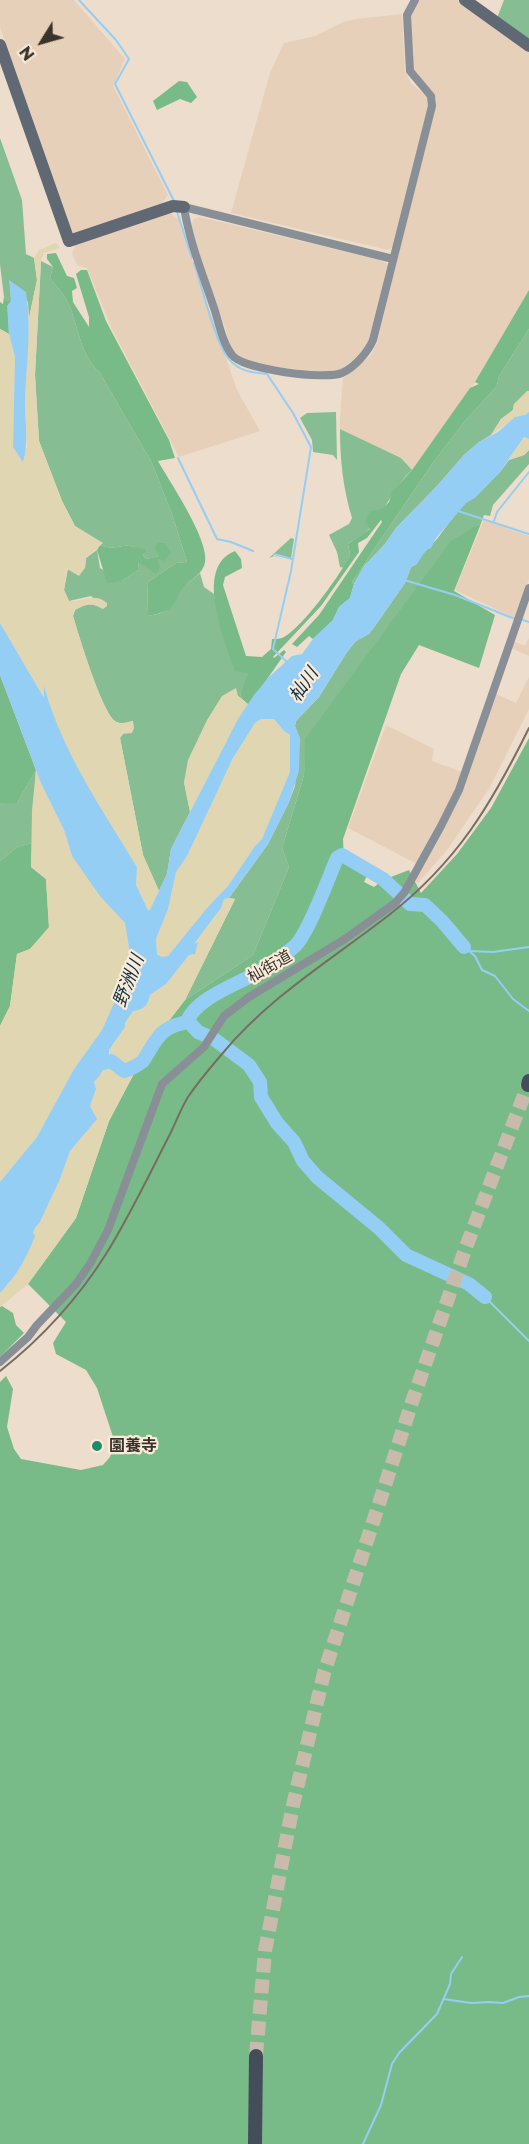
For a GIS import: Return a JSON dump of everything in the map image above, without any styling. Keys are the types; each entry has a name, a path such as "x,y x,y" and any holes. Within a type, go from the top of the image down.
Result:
{"main road":[{"path":"255,2144 256,2056"}],"street":[{"path":"178,206 187,226 228,349 238,362 252,367 325,375 344,372 371,346 432,106 431,96 410,71 407,15 415,0"},
{"path":"465,0 529,46"},
{"path":"0,45 69,241 178,206 393,259"},
{"name":"杣街道","path":"0,1362 28,1338 36,1325 76,1284 90,1264 108,1230 162,1084 204,1047 224,1016 249,997 345,939 395,903 404,893 459,790 529,588"}],"shaded area":[{"path":"0,0 74,0 125,59 113,86 168,195 161,205 72,235 0,27"},
{"path":"420,0 458,0 529,53 529,290 475,382 412,470 401,458 340,429 340,418 343,379 371,355 377,343 436,99 412,69 409,16"},
{"path":"402,14 405,71 411,83 428,98 428,107 393,247 388,250 231,213 270,73 284,43 315,36 343,22"},
{"path":"169,212 178,219 237,390 260,431 179,457 111,327 87,268 77,265 72,254 76,244"},
{"path":"200,217 380,260 388,264 370,340 362,353 340,370 326,372 256,365 236,355 190,226 194,219"},
{"path":"484,520 529,536 529,579 515,618 455,590"},
{"path":"529,638 529,656 511,648 513,641 525,646"},
{"path":"529,677 529,709 489,789 447,850 418,883 415,880 461,790 494,693 516,703"},
{"path":"386,725 434,749 432,761 462,772 456,789 417,864 348,828"}],"green space":[{"path":"504,0 529,0 529,41 497,18"},
{"path":"179,81 187,82 197,97 191,103 180,99 157,110 153,101"},
{"path":"0,138 22,200 26,254 34,258 37,280 29,318 28,302 10,281 11,301 7,301 4,297 0,264"},
{"path":"56,253 67,276 74,278 77,288 72,291 73,302 89,327 89,317 76,274 81,270 87,270 106,321 169,440 175,458 158,461 189,514 203,544 205,557 202,570 182,589 173,605 159,613 147,616 148,582 176,563 187,562 152,463 100,373 88,359 67,301 50,278 53,267 47,259 47,254"},
{"path":"41,261 53,267 50,278 67,301 88,359 100,373 152,463 187,562 176,563 148,582 147,616 166,611 183,588 200,573 204,587 214,594 218,618 235,670 249,672 240,693 242,699 238,696 184,782 190,812 171,849 167,874 159,891 143,855 120,738 133,721 119,723 109,714 91,672 73,616 75,610 86,605 95,605 103,609 91,596 69,601 64,590 68,569 85,568 86,558 97,550 100,568 121,581 139,570 138,562 157,560 160,556 146,559 143,555 145,549 100,545 102,543 75,526 62,501 39,441 35,375"},
{"path":"529,290 529,329 499,376 497,386 464,422 432,464 352,582 354,584 350,598 339,607 333,620 313,639 309,636 297,647 292,644 319,615 382,522 381,520 367,538 358,543 359,552 321,606 273,657 284,650 286,652 249,705 242,699 240,693 248,673 235,671 216,606 214,588 216,572 223,560 235,551 241,559 242,568 225,577 223,585 246,656 262,657 271,649 272,639 281,638 290,633 320,601 350,555 348,544 370,529 365,521 370,511 382,509 389,502 392,492 412,470 470,388 479,384 475,382"},
{"path":"4,297 7,301 11,301 8,306 9,334 0,329 0,302 3,304"},
{"path":"529,329 529,391 514,404 513,410 501,419 491,435 464,455 396,528 385,544 364,566 354,584 352,582 432,464 464,422 497,386 499,376"},
{"path":"336,412 337,460 333,455 313,452 312,440 300,418 307,413"},
{"path":"340,429 401,458 412,470 400,483 371,527 348,544 350,555 344,568 340,567 337,552 329,535 349,524 352,518 343,474"},
{"path":"529,450 529,464 493,505 490,516 484,515 480,526 475,526 306,739 304,775 282,848 289,867 253,955 185,1000 235,899 229,898 268,844 289,802 295,786 300,739 295,726 296,721 319,697 356,641 369,634 405,583 411,567 417,564 419,558 466,502 475,497 509,460 524,455"},
{"path":"475,526 480,526 454,591 495,615 479,668 419,645 401,674 343,839 344,861 369,871 364,882 374,887 383,880 409,870 421,893 457,854 491,808 529,738 529,2144 0,2144 0,1382 6,1376 13,1389 7,1427 14,1449 21,1459 81,1470 103,1465 110,1457 115,1443 97,1388 86,1370 56,1354 53,1343 66,1322 28,1284 76,1218 109,1121 147,1049 185,1000 253,955 289,867 282,848 304,775 305,739 451,541"},
{"path":"291,538 294,539 291,558 275,554 269,558"},
{"path":"158,543 165,543 171,553 164,561 157,560 160,568 156,574 138,562 139,570 121,581 107,583 97,550 100,545 145,549 143,555 146,559 159,556 155,547"},
{"path":"0,675 36,770 17,803 0,805"},
{"path":"36,770 32,843 17,847 0,861 0,805 17,803"},
{"path":"32,843 31,867 46,879 49,928 30,949 17,954 10,1006 0,1026 0,861 17,847"},
{"path":"0,1307 13,1313 16,1325 24,1333 0,1357"}],"sand":[{"path":"56,243 60,248 44,253 41,261 35,375 39,441 62,501 75,526 103,543 86,558 85,568 79,576 67,569 64,590 69,601 98,598 107,603 103,609 95,605 83,606 75,610 73,616 91,672 110,714 115,721 120,723 133,721 132,733 122,734 120,738 143,855 159,891 149,911 136,885 137,867 72,760 52,714 45,691 45,700 0,623 0,329 9,334 15,357 13,447 27,448 25,405 29,318 37,280 34,258 39,250"},
{"path":"529,391 529,412 515,418 491,435 501,419 513,410 514,404"},
{"path":"524,437 529,439 529,450 524,455 509,460"},
{"path":"236,688 238,696 249,705 238,719 190,812 184,782 188,760 207,720 222,696"},
{"path":"261,719 274,719 290,735 290,772 287,782 262,839 228,886 168,956 162,957 157,954 156,939 168,909 176,872 187,855 233,758 255,723"},
{"path":"36,770 64,830 72,856 125,923 130,954 118,994 102,1030 74,1069 37,1137 0,1182 0,1026 10,1006 17,954 30,949 49,927 46,879 31,867 32,810"},
{"path":"224,899 235,899 185,1000 147,1049 109,1121 76,1218 28,1284 0,1307 0,1293 9,1284 40,1222 70,1151 96,1119 90,1106 96,1089 94,1082 110,1055 109,1050 133,1011 145,1006 150,995 166,984 189,955 195,954 193,946 221,908"}],"water":[{"path":"9,280 26,292 28,306 26,440 23,462 13,447 15,357 9,334 7,306 11,301"},
{"path":"529,412 529,439 524,437 500,472 475,498 466,503 436,538 431,548 426,550 417,564 411,567 405,583 375,626 369,634 356,641 319,697 296,721 295,726 300,738 299,771 289,802 268,844 229,898 224,899 221,908 194,944 198,942 195,954 189,955 166,984 150,995 145,1006 133,1011 125,1023 125,1027 109,1050 104,1067 94,1082 96,1089 90,1106 97,1119 70,1151 60,1179 35,1228 33,1233 35,1236 28,1252 16,1273 0,1293 0,1182 37,1137 74,1069 102,1030 118,994 130,954 125,923 100,896 72,856 64,830 41,783 0,675 0,623 44,698 44,686 72,757 137,867 136,885 150,910 167,874 171,849 238,719 254,695 269,677 292,656 302,654 313,639 333,620 339,607 350,598 354,584 364,566 464,455 479,442 498,432 515,417","holes":["261,719 274,719 290,735 290,772 262,839 228,886 168,956 162,957 157,954 156,939 168,909 176,872 187,856 233,758 255,723"]}],"waterway":[{"path":"79,0 116,40 129,59 115,84 174,201"},
{"path":"177,212 192,258"},
{"path":"194,263 214,328 229,359 241,369 267,374 293,413 311,447 291,571 273,649 288,663"},
{"path":"178,458 217,539 253,551"},
{"path":"494,521 497,512 529,472"},
{"path":"458,511 529,534"},
{"path":"274,554 292,559"},
{"path":"404,580 455,595 515,619"},
{"path":"520,619 529,622"},
{"path":"187,1022 191,1014 206,1000 264,969 295,946 312,918 337,858 342,855 383,879 410,904 425,905 464,947"},
{"path":"464,947 475,956 482,970 495,976 513,999 529,1011"},
{"path":"470,951 493,952 529,947"},
{"path":"90,1069 111,1061 124,1071 132,1068 143,1061 165,1030 189,1022 198,1032 214,1039 249,1065 260,1082 261,1097 277,1123 294,1142 303,1161 317,1177 379,1228 406,1255 469,1284 485,1297"},
{"path":"485,1297 529,1341"},
{"path":"363,2144 381,2105 392,2064 399,2053 437,2014 450,1984 451,1974 462,1957"},
{"path":"444,1999 471,2003 503,2003 529,1996"}],"tunnel":[{"path":"256,2056 265,1951 293,1805 324,1673 412,1402 466,1247 528,1085"}],"railway":[{"path":"0,1371 58,1317 95,1271 130,1211 185,1102 209,1070 240,1034 280,997 389,915 434,874 453,853 486,807 529,728"}],"place":[{"name":"園養寺","path":"97,1446"}],"water label":[{"name":"杣川","path":"304,685"},
{"name":"野洲川","path":"129,981"}]}
